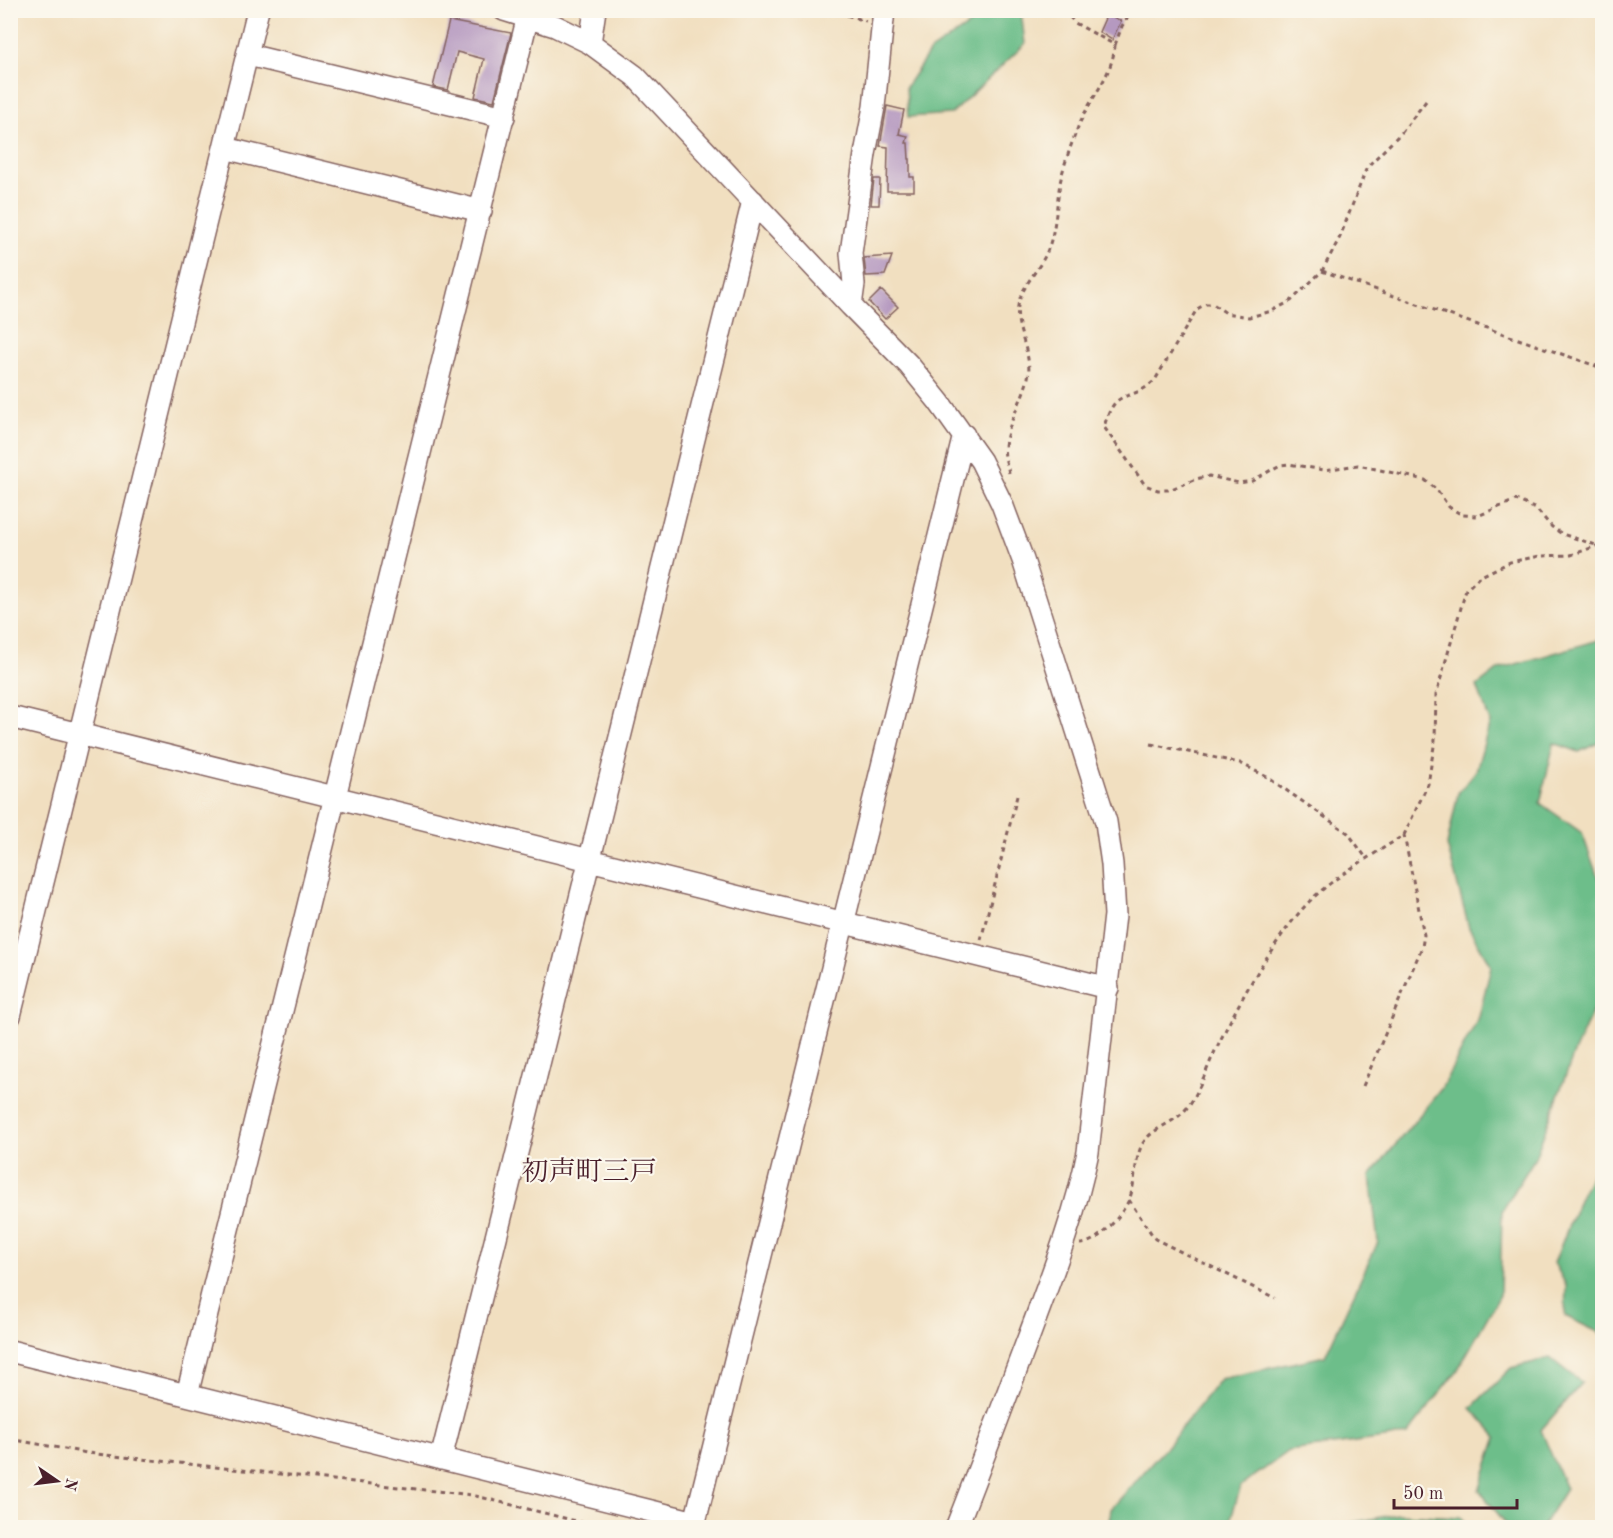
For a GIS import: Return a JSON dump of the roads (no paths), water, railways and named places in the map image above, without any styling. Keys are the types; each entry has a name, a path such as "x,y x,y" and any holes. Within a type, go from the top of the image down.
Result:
{"street":[{"path":"10,1016 258,10"},
{"path":"504,10 555,26 590,43 635,76 909,365 964,435 981,461 1002,504 1019,548 1082,741 1106,822 1113,864 1115,915 1088,1152 1081,1190 1064,1244 984,1460 956,1527"},
{"path":"590,43 596,10"},
{"path":"187,1395 528,16"},
{"path":"851,306 854,284 852,253 854,232 874,107 883,18"},
{"path":"248,55 504,117"},
{"path":"225,148 481,211"},
{"path":"441,1458 753,201"},
{"path":"10,1351 695,1522 964,435"},
{"path":"10,717 1108,988"}],"district":[{"name":"初声町三戸","path":"589,1172"}]}
